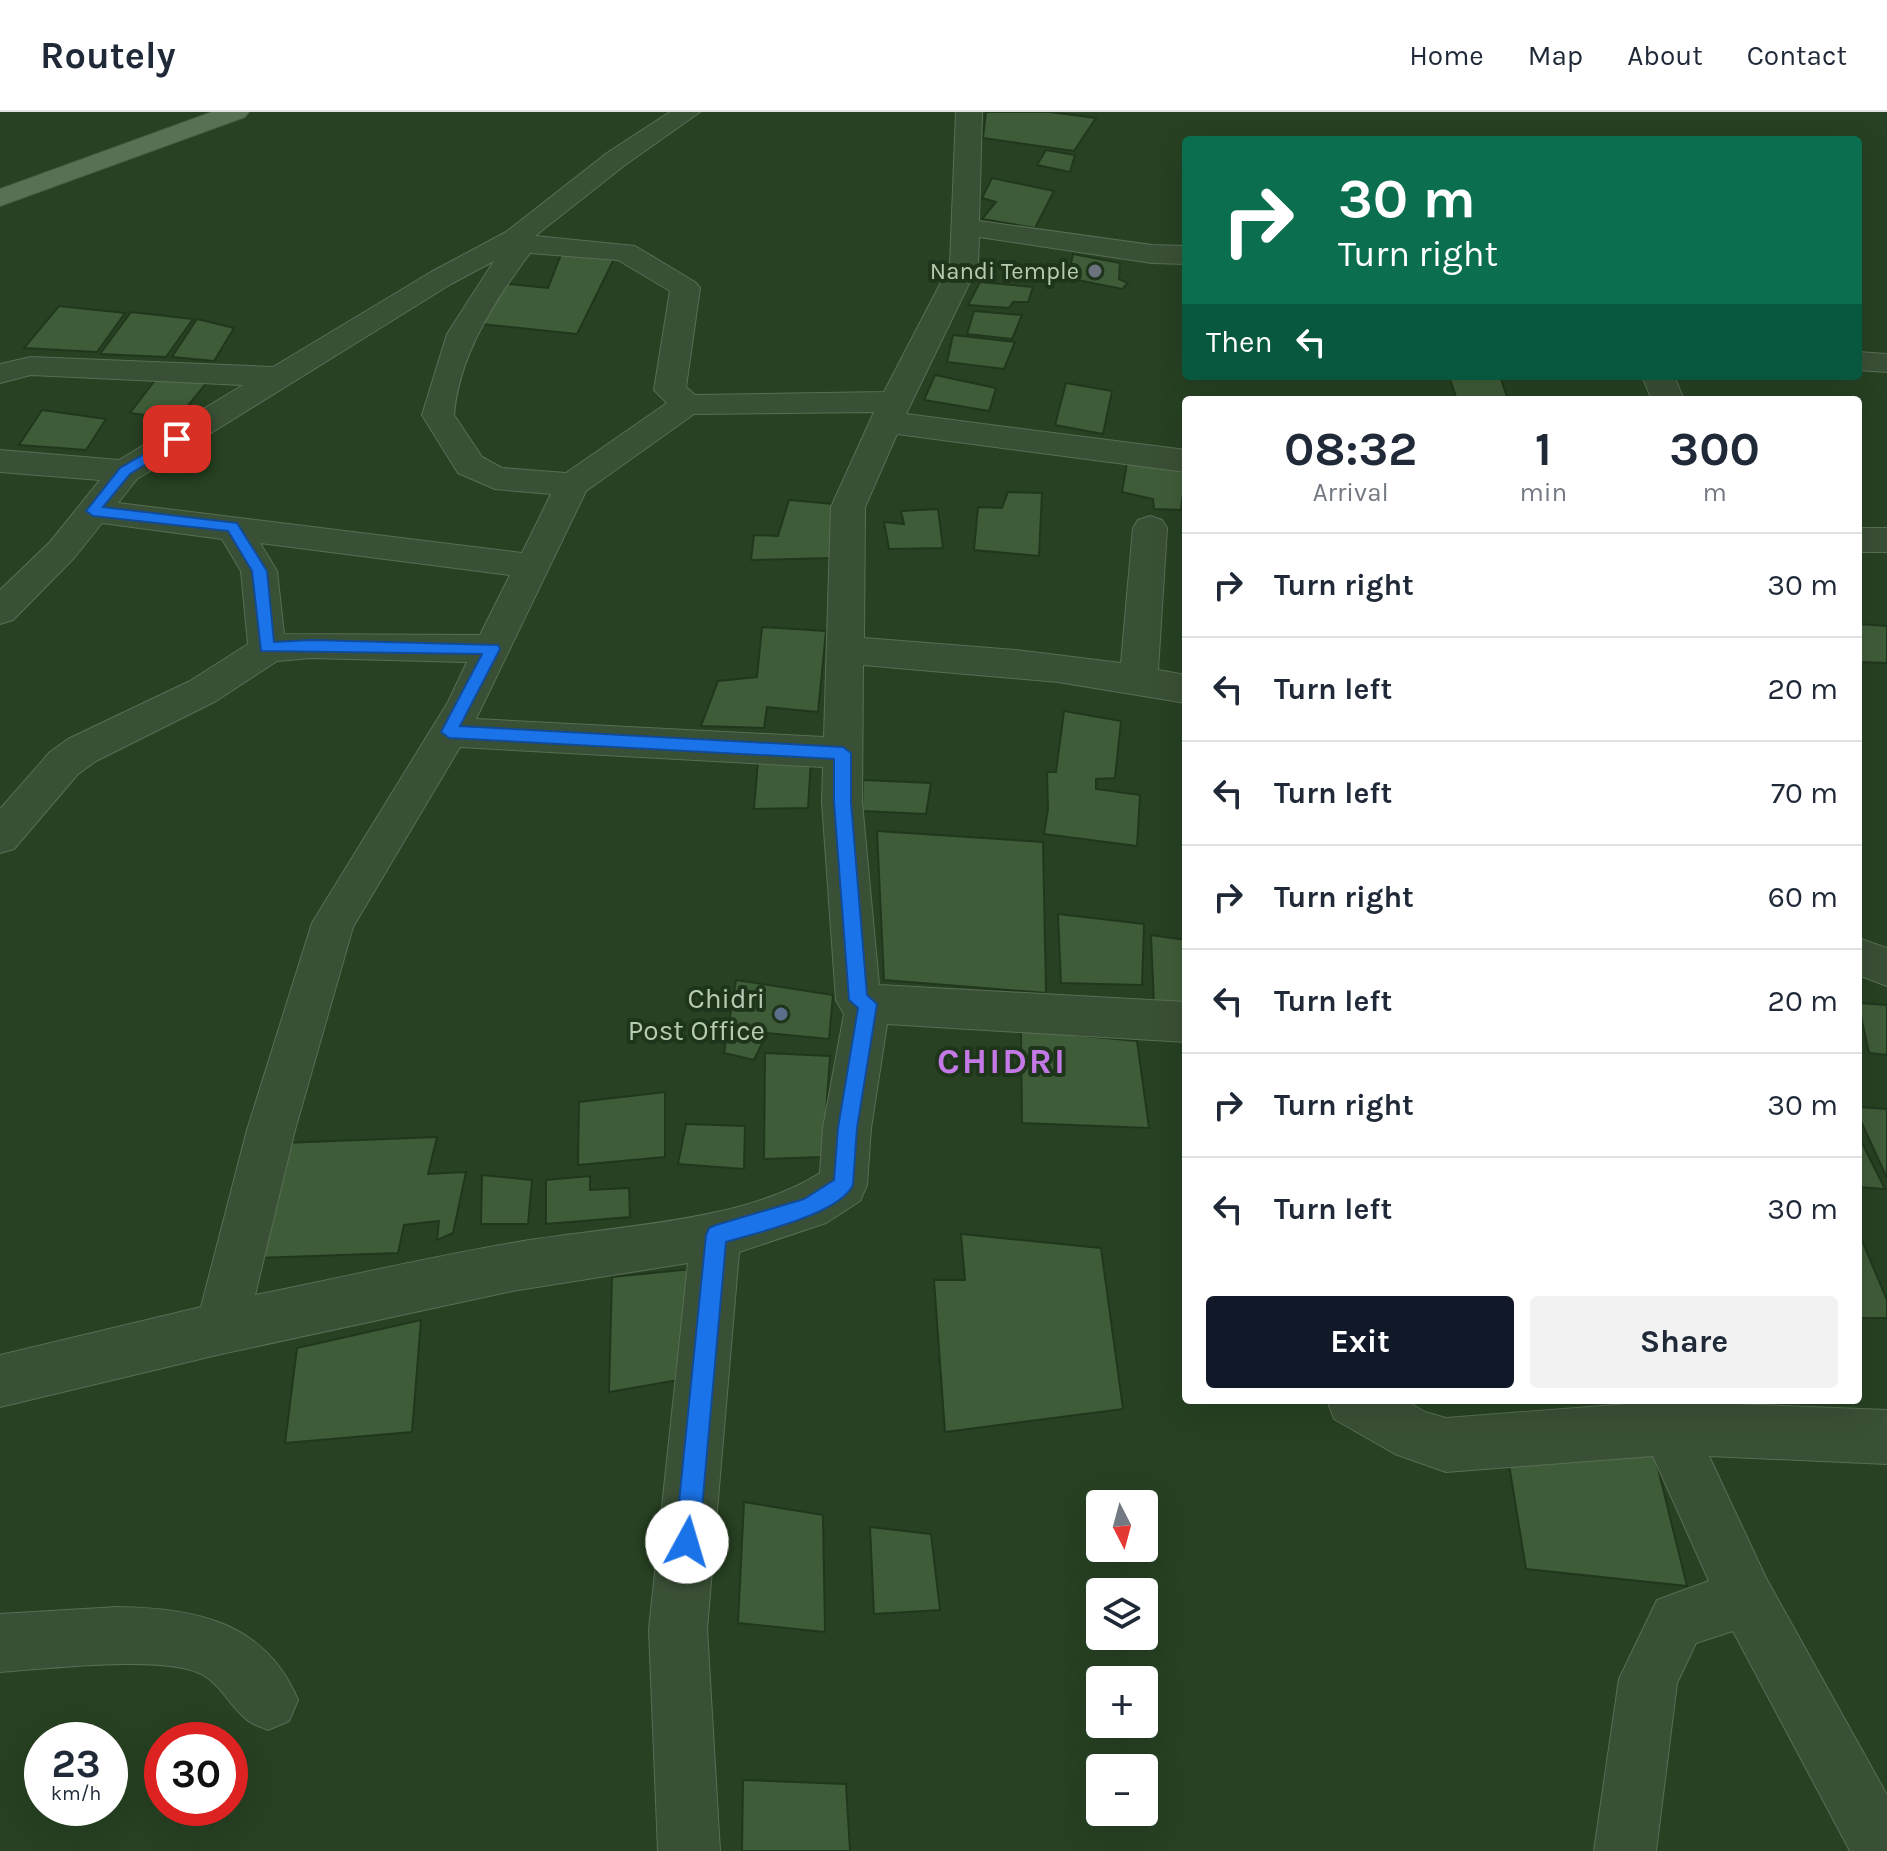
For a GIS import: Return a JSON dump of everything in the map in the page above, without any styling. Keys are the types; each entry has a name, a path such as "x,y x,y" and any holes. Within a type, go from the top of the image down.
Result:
{"main road":[{"path":"0,172 168,112"},
{"path":"0,198 236,112"}],"street":[{"path":"1,609 62,550 125,471 441,278 519,241 616,159 687,112"},
{"path":"969,112 964,265 848,507 842,802 858,1000 868,1004 1182,1022"},
{"path":"966,227 1152,254 1182,255"},
{"path":"519,241 625,252 685,288 670,390 687,404 891,412 1182,460"},
{"path":"519,241 462,334 438,415 470,465 481,471 495,478 572,485"},
{"path":"1862,361 1887,363"},
{"path":"0,374 31,366 279,377"},
{"path":"221,1328 271,1130 333,923 449,732 572,485 687,404"},
{"path":"0,461 125,471"},
{"path":"93,511 532,566"},
{"path":"232,527 259,571 267,648"},
{"path":"1139,679 1150,528"},
{"path":"1862,540 1887,540"},
{"path":"0,837 64,763 82,750 203,691 267,648 311,645 492,649"},
{"path":"843,650 999,661 1139,679 1182,688"},
{"path":"449,732 843,753"},
{"path":"1862,958 1887,967"},
{"path":"0,1381 221,1328 512,1267 716,1235 809,1207 843,1185 847,1128 868,1004"},
{"path":"689,1851 678,1629 716,1235"},
{"path":"1360,1404 1414,1435 1446,1445 1657,1414 1887,1437"},
{"path":"1657,1414 1746,1598 1884,1851"},
{"path":"1625,1851 1648,1679 1677,1620 1746,1598"},
{"path":"0,1643 163,1636 199,1642 226,1655 268,1700"}],"building":[{"path":"986,112 1050,112 1096,118 1074,151 983,138"},
{"path":"1046,150 1075,155 1070,172 1037,165"},
{"path":"992,178 1054,191 1035,228 982,219 996,202 982,198"},
{"path":"562,252 615,257 577,334 471,323 499,283 548,288"},
{"name":"Nandi Temple","path":"1073,254 1120,263 1119,279 1128,283 1122,289 1068,278"},
{"path":"980,282 1033,287 1028,302 1013,302 1009,308 968,305"},
{"path":"59,306 125,313 97,352 24,348"},
{"path":"974,311 1022,315 1012,339 967,334"},
{"path":"131,312 193,319 166,357 100,354"},
{"path":"197,319 234,328 214,361 172,357"},
{"path":"953,335 1015,342 1004,369 947,362"},
{"path":"159,375 209,380 177,419 130,413"},
{"path":"935,375 996,388 989,411 924,400"},
{"path":"1450,380 1501,380 1507,396 1456,396"},
{"path":"1066,383 1112,391 1103,434 1055,425"},
{"path":"42,410 106,419 86,450 19,445"},
{"path":"1128,457 1182,465 1181,510 1154,509 1153,499 1122,492"},
{"path":"1008,492 1042,493 1039,556 974,550 978,507 1002,508"},
{"path":"789,500 834,504 833,558 751,560 754,535 778,536"},
{"path":"938,509 943,548 889,549 884,522 904,524 901,511"},
{"path":"1862,624 1887,626 1887,663 1862,662"},
{"path":"762,627 826,631 818,712 767,707 764,728 701,726 718,681 757,677"},
{"path":"1064,711 1121,721 1115,778 1096,779 1096,789 1140,795 1137,846 1044,834 1048,809 1047,772 1056,772"},
{"path":"811,759 808,808 754,809 758,760"},
{"path":"863,780 931,783 926,814 862,811"},
{"path":"877,831 1043,842 1046,993 884,980"},
{"path":"1058,914 1144,924 1142,985 1061,983"},
{"path":"1151,935 1182,939 1182,1008 1154,1006"},
{"name":"Chidri Post Office","path":"736,980 833,995 829,1039 767,1033 754,1060 724,1053"},
{"path":"1862,1003 1887,1005 1887,1055 1869,1053 1862,1021"},
{"path":"1021,1030 1137,1041 1149,1128 1022,1123"},
{"path":"765,1053 830,1056 823,1157 764,1159"},
{"path":"665,1092 665,1157 578,1165 579,1102"},
{"path":"1862,1107 1887,1109 1887,1178 1862,1124"},
{"path":"686,1124 745,1126 744,1169 678,1164"},
{"path":"437,1137 428,1174 466,1172 453,1233 437,1240 439,1221 404,1225 398,1253 257,1258 283,1143"},
{"path":"1862,1143 1885,1189 1862,1187"},
{"path":"482,1175 532,1180 528,1224 481,1224"},
{"path":"590,1176 590,1190 629,1188 630,1217 546,1224 546,1180"},
{"path":"961,1234 1101,1248 1123,1409 945,1432 934,1280 965,1280"},
{"path":"1862,1241 1887,1300 1887,1318 1862,1318"},
{"path":"702,1268 690,1378 609,1392 612,1277"},
{"path":"421,1320 412,1432 285,1443 297,1348"},
{"path":"1651,1440 1687,1586 1526,1569 1506,1446"},
{"path":"744,1502 823,1515 825,1632 738,1623"},
{"path":"870,1527 931,1534 940,1610 874,1614"},
{"path":"743,1780 846,1784 850,1851 742,1851"}],"place":[{"name":"Nandi Temple","path":"1095,271"},
{"name":"Chidri Post Office","path":"781,1014"}],"district":[{"name":"CHIDRI","path":"1002,1061"}],"route":[{"path":"177,439 125,471 93,511 232,527 259,571 267,648 311,645 492,649 449,732 843,753 842,802 858,1000 868,1004 847,1128 843,1185 809,1207 716,1235 687,1542"}]}
